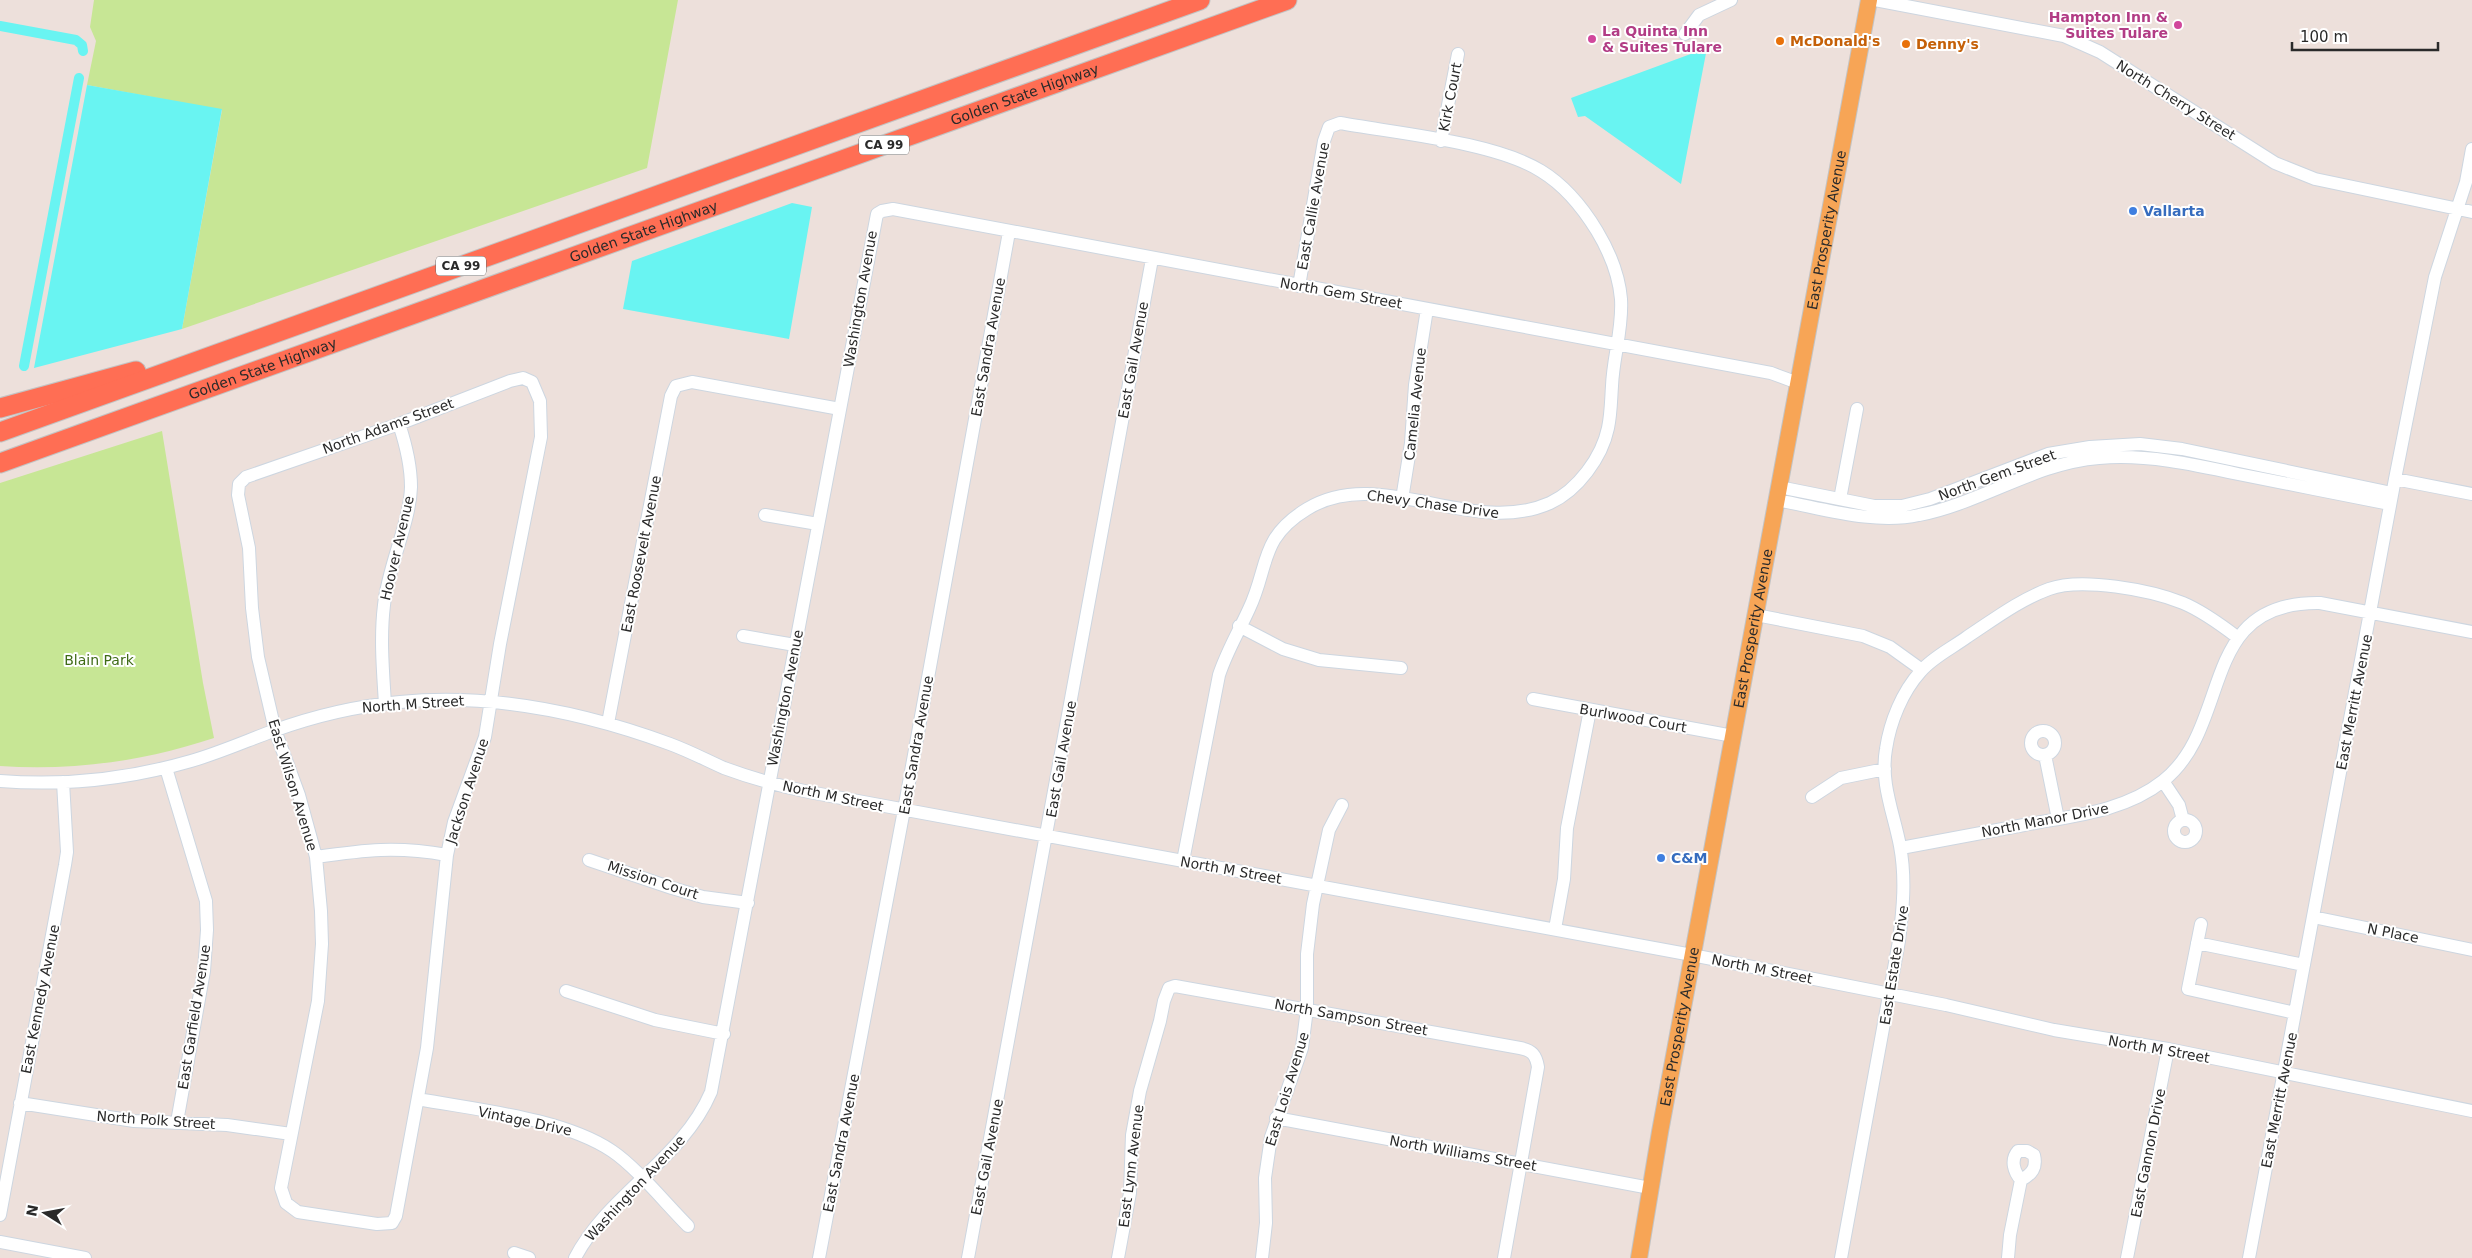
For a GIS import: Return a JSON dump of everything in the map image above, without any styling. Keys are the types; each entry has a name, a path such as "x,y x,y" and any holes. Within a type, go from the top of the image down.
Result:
{"highway":[{"name":"Golden State Highway","path":"0,432 1200,0"},
{"name":"Golden State Highway","path":"2,463 1287,0"},
{"path":"0,408 158,366 179,367"}],"main road":[{"name":"East Prosperity Avenue","path":"1639,1258 1692,955 1869,0"}],"street":[{"path":"1684,34 1699,15 1731,0"},
{"name":"North Cherry Street","path":"1876,0 2040,31 2081,42 2289,169 2335,184 2472,212"},
{"name":"Kirk Court","path":"1441,141 1458,54"},
{"name":"Chevy Chase Drive","path":"1183,861 1219,674 1226,653 1249,609 1268,550 1277,535 1307,508 1344,495 1378,495 1490,514 1514,514 1551,502 1567,492 1591,466 1606,436 1621,318 1621,297 1610,255 1586,214 1570,196 1542,171 1517,159 1441,141 1340,123 1330,127"},
{"name":"East Callie Avenue","path":"1299,286 1324,140 1330,127"},
{"name":"East Merritt Avenue","path":"2249,1258 2391,499 2413,396 2435,277 2466,182 2472,149"},
{"name":"North Gem Street","path":"882,211 893,209 1152,259 1427,308 1771,373 1798,383"},
{"name":"Washington Avenue","path":"575,1258 594,1227 679,1144 705,1108 712,1092 748,903 768,782 874,221 882,211"},
{"name":"East Sandra Avenue","path":"819,1258 904,810 1009,232"},
{"name":"East Gail Avenue","path":"968,1258 1152,259"},
{"name":"Camelia Avenue","path":"1402,499 1412,443 1415,385 1427,308"},
{"name":"North Adams Street","path":"239,484 246,477 398,424 510,381 523,378 532,382 536,389"},
{"name":"East Roosevelt Avenue","path":"608,724 671,396 676,386 683,382 692,382 840,408"},
{"name":"Jackson Avenue","path":"286,1203 298,1212 377,1224 392,1223 398,1208 428,1040 446,855 454,822 485,736 500,644 542,437 542,417 536,389"},
{"path":"1840,499 1857,409"},
{"name":"Hoover Avenue","path":"384,704 382,658 384,605 411,488 408,451 398,424"},
{"name":"North Gem Street","path":"1777,494 1840,499 1882,506 1915,503 2048,454 2090,447 2125,444 2182,449 2391,499"},
{"name":"North Gem Street","path":"1777,494 1864,516 1904,518 1936,511 2061,464 2098,458 2121,457 2161,459 2391,499"},
{"path":"2395,479 2472,494"},
{"name":"East Wilson Avenue","path":"239,484 238,495 249,548 254,632 275,730 299,795 316,857 322,912 320,972 312,1038 302,1076 282,1188 286,1203"},
{"path":"765,515 818,524"},
{"name":"East Estate Drive","path":"1841,1258 1890,994 1903,904 1904,889 1901,848 1886,790 1885,769 1886,751 1903,697 1922,670 2021,603 2050,589 2072,585 2099,585 2181,602 2197,610 2237,637"},
{"name":"North Manor Drive","path":"1901,848 2102,810 2138,798 2173,772 2193,744 2221,669 2237,637 2266,613 2300,603 2320,603 2472,632"},
{"path":"1756,614 1863,636 1890,647 1922,670"},
{"path":"1240,626 1283,649 1319,660 1401,668"},
{"path":"743,636 795,645"},
{"name":"North M Street","path":"0,781 63,782 124,776 166,768 210,755 275,730 332,714 384,704 444,699 491,701 554,710 608,724 672,745 726,768 768,782 809,792 1046,838 1183,861 1692,955 2008,1018 2054,1030 2168,1049 2472,1111"},
{"name":"Burlwood Court","path":"1533,699 1733,736"},
{"path":"1555,930 1564,879 1567,828 1590,710"},
{"path":"2045,755 2058,819"},
{"name":"East Garfield Avenue","path":"166,768 206,902 207,930 204,971 177,1122"},
{"path":"1812,796 1841,778 1885,769"},
{"path":"2163,781 2179,805 2183,820"},
{"name":"East Kennedy Avenue","path":"0,1215 67,852 63,782"},
{"name":"East Lois Avenue","path":"1262,1258 1266,1223 1265,1178 1276,1118 1302,1048 1307,1009 1307,954 1317,886 1330,830 1342,805"},
{"path":"316,857 374,848 446,855"},
{"name":"Mission Court","path":"589,860 672,888 703,896 748,903"},
{"name":"N Place","path":"2313,917 2472,950"},
{"path":"2201,924 2188,990 2295,1013"},
{"path":"2197,943 2304,965"},
{"name":"North Sampson Street","path":"1169,988 1180,986 1520,1048 1532,1053 1537,1059 1538,1067 1520,1163"},
{"name":"East Lynn Avenue","path":"1118,1258 1130,1193 1132,1134 1140,1091 1169,988"},
{"path":"566,991 655,1020 724,1034"},
{"name":"East Gannon Drive","path":"2127,1258 2168,1049"},
{"name":"Vintage Drive","path":"418,1099 574,1131 614,1153 688,1226"},
{"name":"North Polk Street","path":"20,1103 134,1121 177,1122 251,1128 291,1134"},
{"name":"North Williams Street","path":"1276,1118 1650,1188"},
{"path":"1504,1258 1520,1163"},
{"path":"2008,1258 2010,1235 2021,1180"},
{"path":"0,1242 83,1258"},
{"path":"514,1253 529,1258"}],"green space":[{"path":"94,0 678,0 647,168 182,329 222,110 87,85 96,41 90,27"},
{"name":"Blain Park","path":"162,431 203,683 214,738 162,753 109,762 55,767 0,766 0,483"}],"water":[{"path":"1707,48 1681,184 1585,116 1578,117 1571,98"},
{"path":"87,85 222,109 182,329 34,368"},
{"path":"792,203 812,207 789,339 623,309 632,261"}],"waterway":[{"path":"0,26 76,40 82,45 83,51"},
{"path":"24,366 79,78"}],"place":[{"name":"Hampton Inn & Suites Tulare","path":"2178,25"},
{"name":"La Quinta Inn & Suites Tulare","path":"1592,39"},
{"name":"McDonald's","path":"1780,41"},
{"name":"Denny's","path":"1906,44"},
{"name":"Vallarta","path":"2133,211"},
{"name":"C&M","path":"1661,858"}]}
